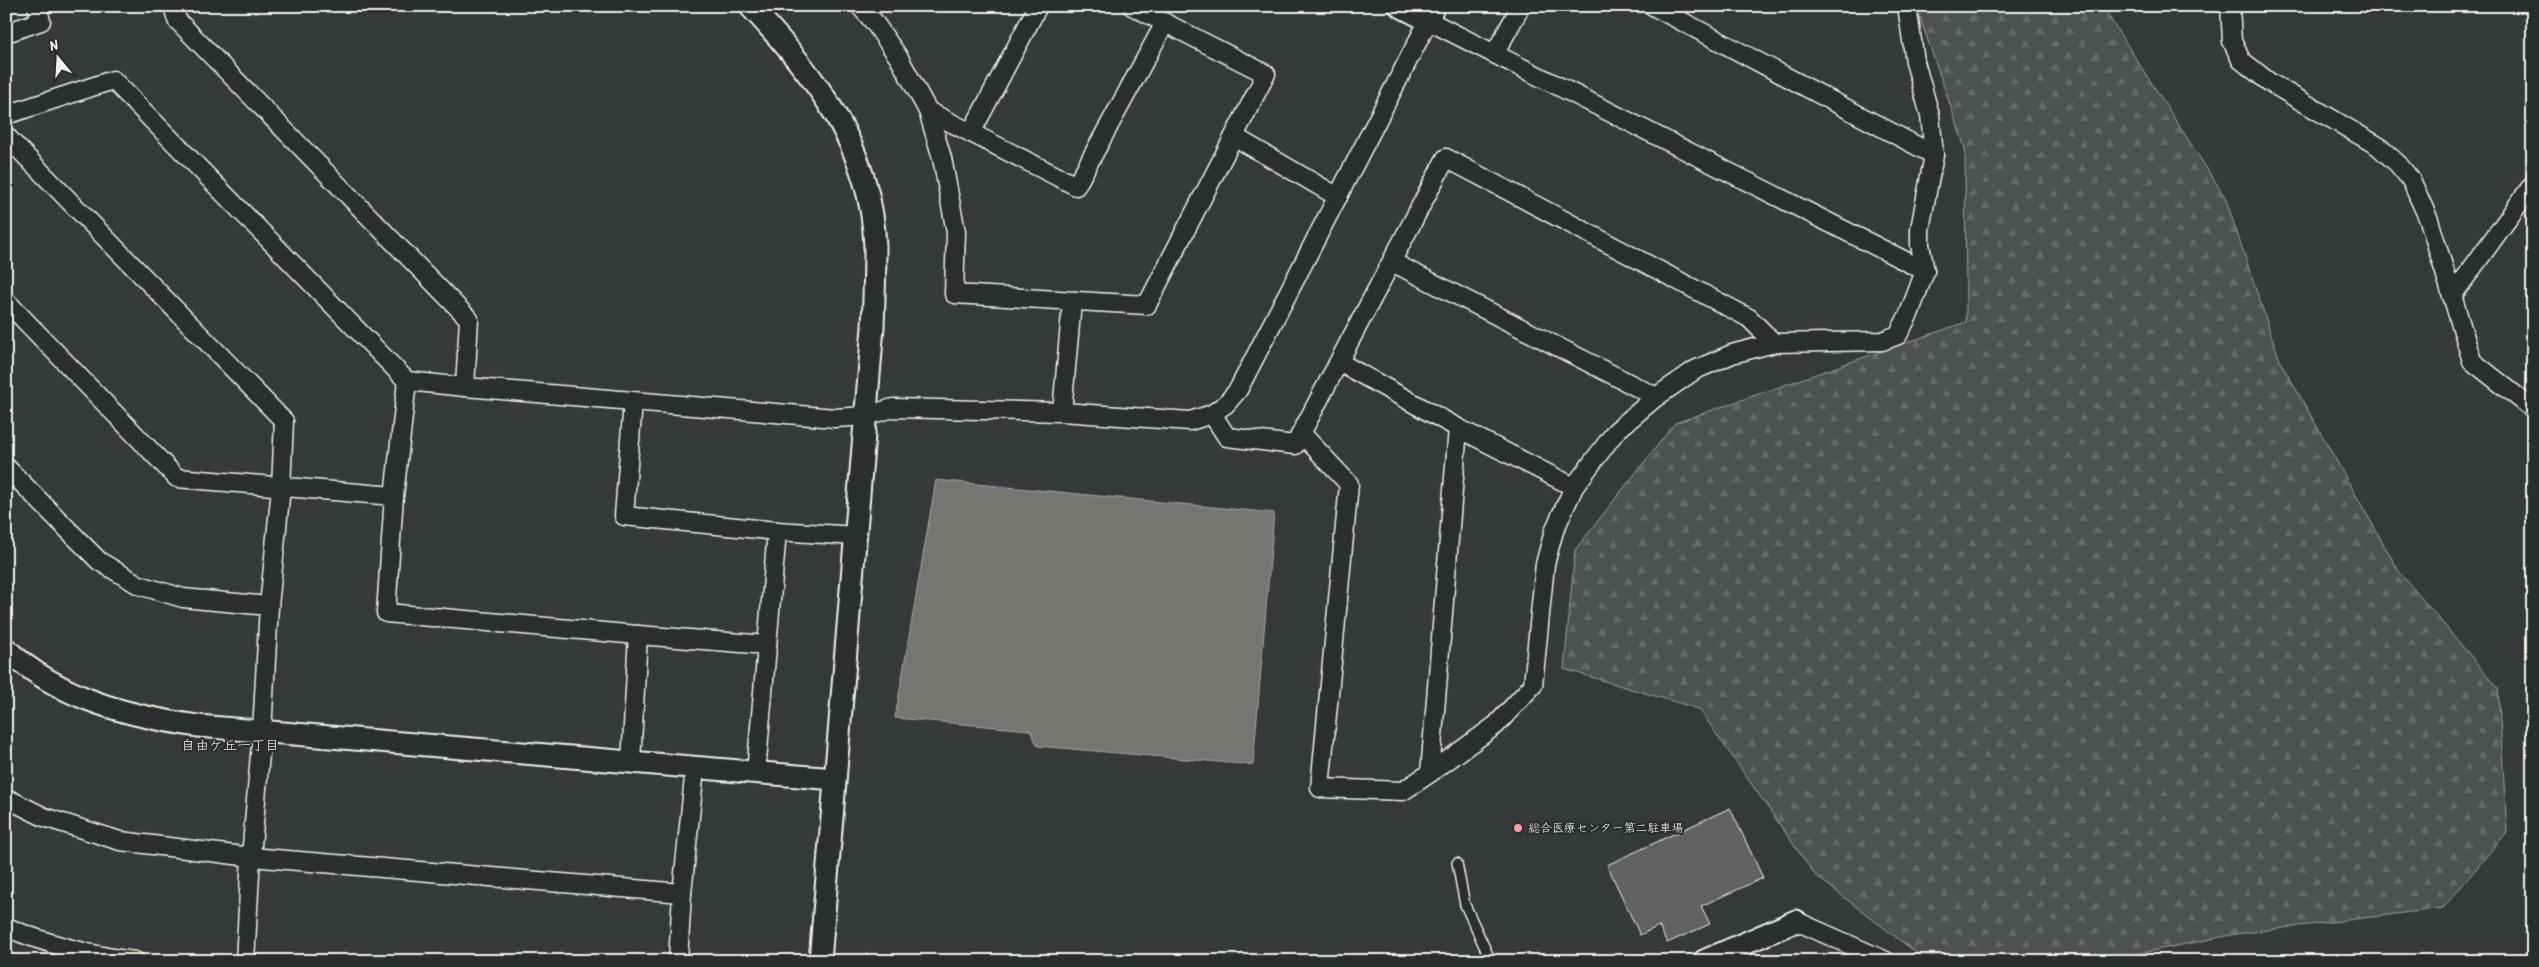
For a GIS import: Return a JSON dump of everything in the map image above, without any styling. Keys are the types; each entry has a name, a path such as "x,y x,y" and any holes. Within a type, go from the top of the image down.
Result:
{"street":[{"path":"6,33 41,21 37,6"},
{"path":"173,6 177,20 468,320 465,387"},
{"path":"750,6 792,50 815,80 839,120 857,160 868,200 875,246 873,327 820,961"},
{"path":"860,6 874,22 899,58 928,112 942,158 956,232 954,294 1147,305 1266,74 1132,6"},
{"path":"971,133 1038,6"},
{"path":"1400,6 1432,14 1495,53 1925,271"},
{"path":"1495,53 1521,6"},
{"path":"1653,6 1934,155"},
{"path":"1302,434 1350,484 1320,788 1402,791 1430,774 1496,725 1533,685 1545,564 1554,531 1574,487 1616,431 1656,397 1694,370 1732,354 1774,343 1882,341 1898,335 1909,314 1925,271 1920,245 1920,229 1934,155 1930,115 1914,62 1907,6"},
{"path":"2230,6 2232,40 2241,60 2269,82 2378,146 2398,164 2411,180 2429,220 2472,360 2533,410"},
{"path":"6,115 113,80 407,380 632,402 835,418 866,416 893,408 1062,412 1190,421 1212,414 1226,404 1238,390 1432,14"},
{"path":"928,112 1076,186 1166,23"},
{"path":"6,136 284,420 281,488 269,606 262,732 251,857 245,961"},
{"path":"1235,137 1338,197"},
{"path":"1212,414 1227,437 1295,445 1446,158 1748,318 1774,343"},
{"path":"2452,296 2533,184"},
{"path":"1392,262 1656,397"},
{"path":"6,301 177,478 394,496"},
{"path":"1062,412 1072,302"},
{"path":"1340,362 1458,428 1574,487"},
{"path":"407,380 394,496 386,613 767,645"},
{"path":"632,402 624,516 777,531 856,536"},
{"path":"1430,774 1458,428"},
{"path":"6,467 98,561 139,585 183,598 269,606"},
{"path":"756,773 777,531"},
{"path":"631,762 638,635"},
{"path":"6,649 42,676 93,704 147,719 262,732 835,780"},
{"path":"678,961 682,893 695,768"},
{"path":"6,798 44,817 120,840 251,857 682,893"},
{"path":"1704,961 1796,921 1886,961"},
{"path":"6,926 25,935 106,956 135,961"}],"lane":[{"path":"1457,863 1465,905 1491,961"}],"green space":[{"path":"1916,6 2102,6 2225,197 2280,361 2400,573 2498,688 2507,832 2443,908 2236,934 2102,961 1927,961 1815,875 1699,709 1564,669 1575,550 1675,423 1966,322 1965,148"}],"shaded area":[{"path":"936,480 1274,513 1253,765 1038,746 1030,730 895,718"}],"building":[{"path":"1730,808 1763,878 1701,906 1710,924 1667,943 1659,926 1640,935 1607,865"}],"place":[{"name":"総合医療センター第二駐車場","path":"1518,828"}],"district":[{"name":"自由ケ丘一丁目","path":"230,745"}]}
